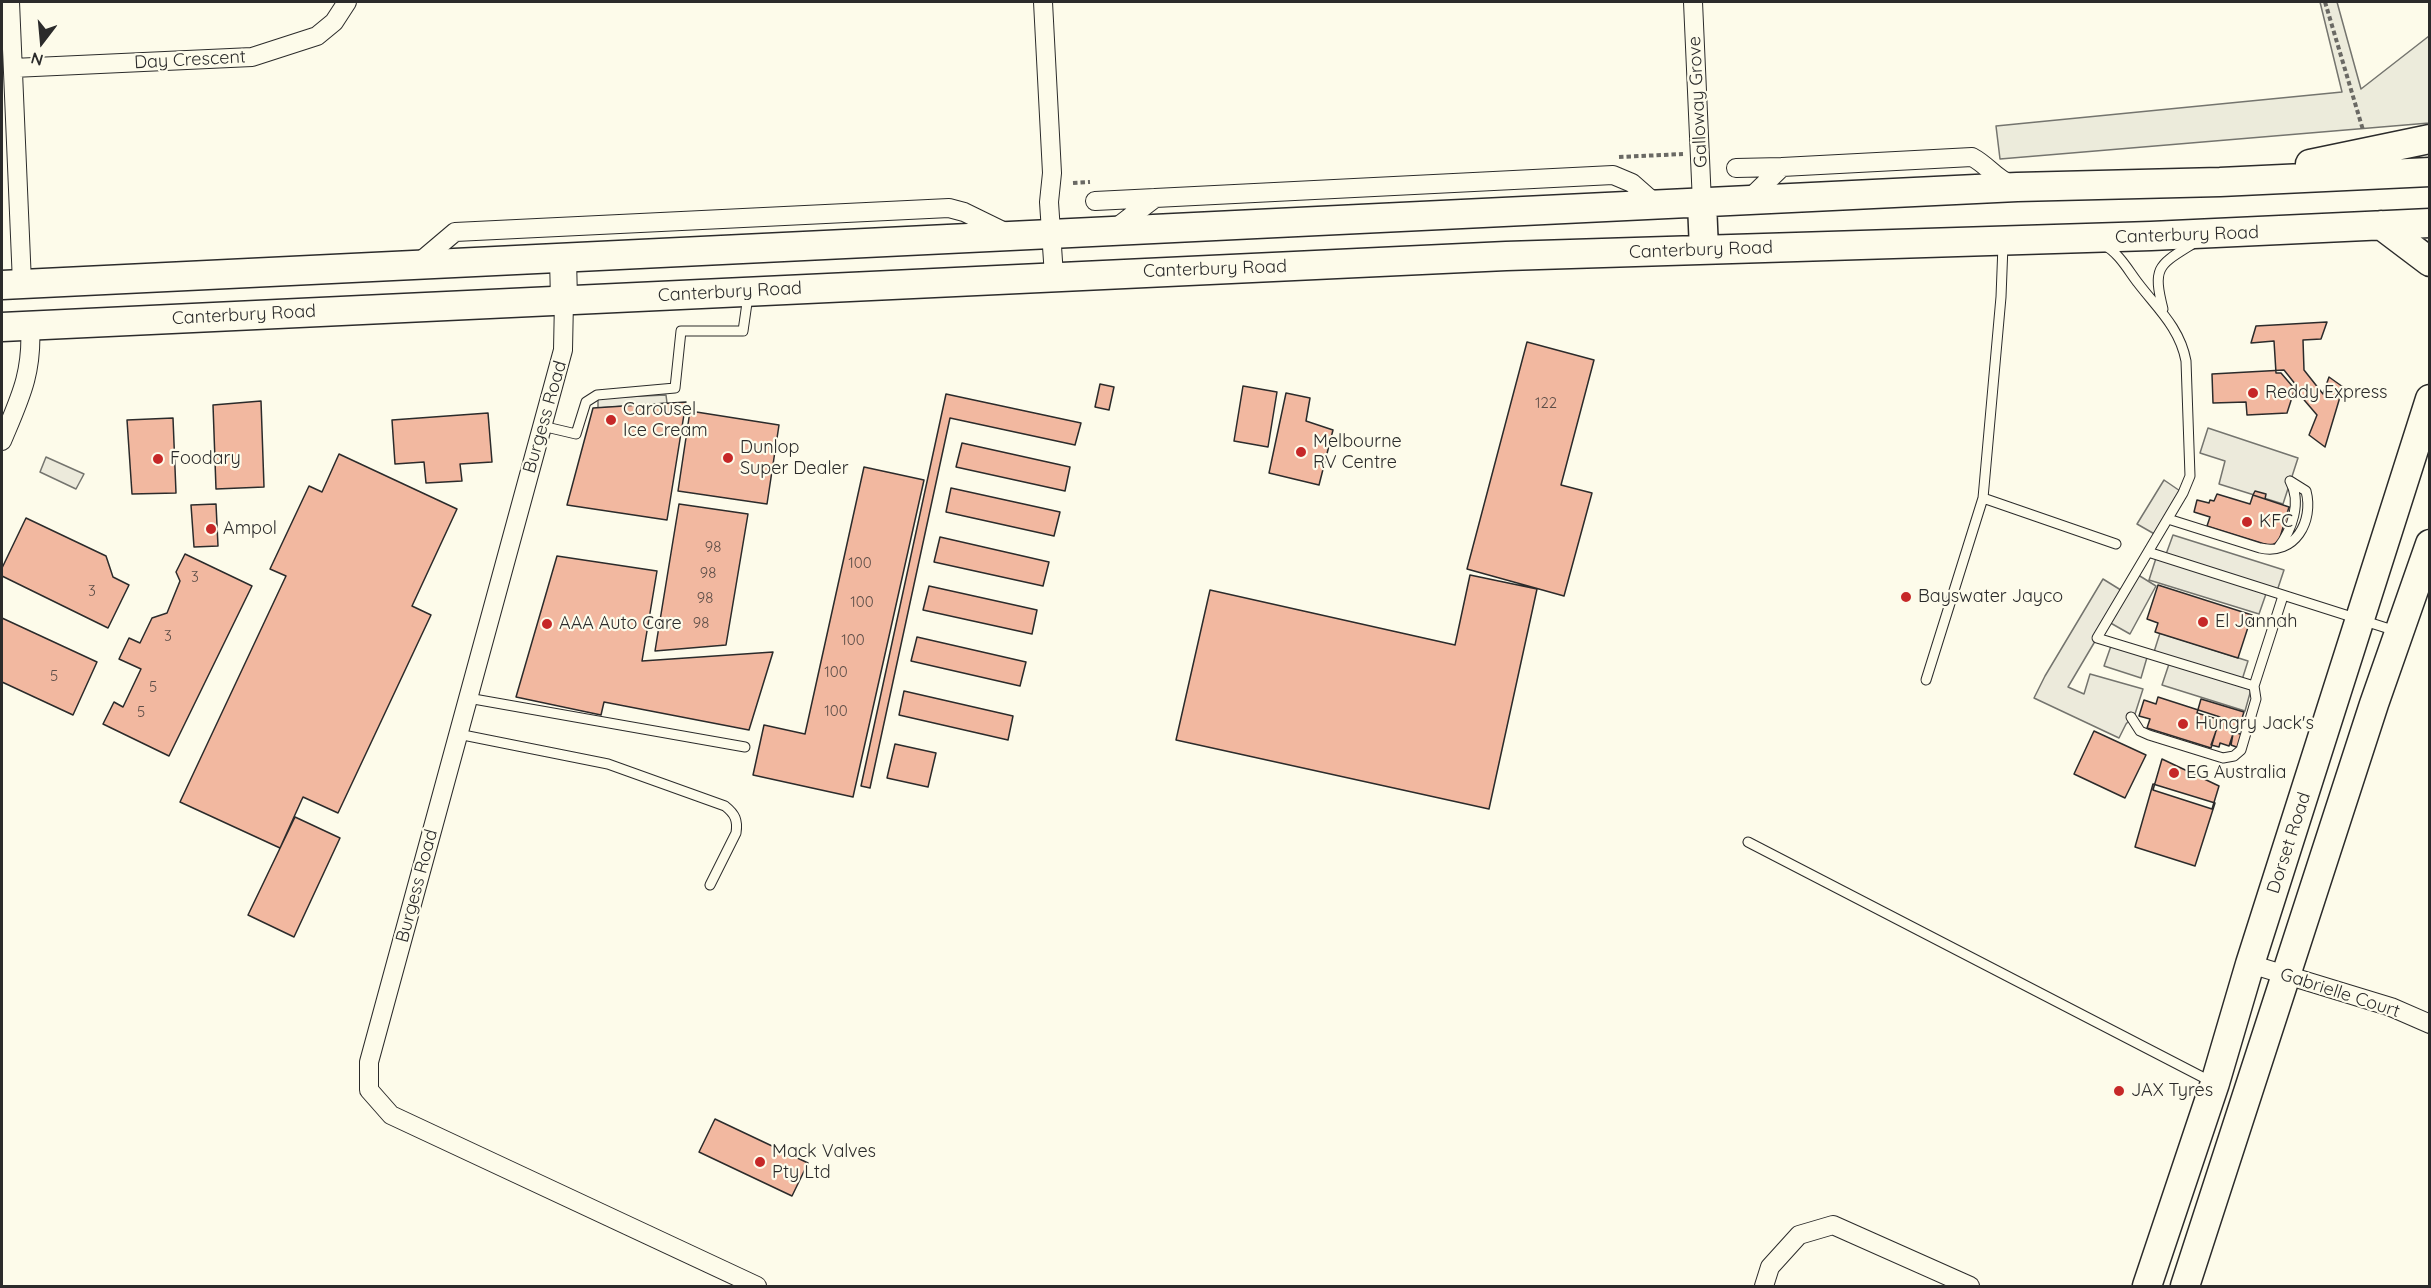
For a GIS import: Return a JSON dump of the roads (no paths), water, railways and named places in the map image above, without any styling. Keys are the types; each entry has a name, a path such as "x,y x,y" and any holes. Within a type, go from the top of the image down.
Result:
{"main road":[{"path":"2220,182 2430,139"},
{"path":"30,326 12,284 2017,187 2220,182 2430,172"},
{"path":"1702,203 1704,250"},
{"name":"Canterbury Road","path":"2,327 1060,275 1506,256 2093,238 2430,223"},
{"path":"2381,225 2430,262"},
{"name":"Dorset Road","path":"2147,1287 2215,1083 2250,964 2430,399"},
{"name":"Dorset Road","path":"2186,1287 2398,632 2430,544"}],"street":[{"path":"10,2 13,68 12,284"},
{"name":"Day Crescent","path":"13,68 252,57 317,36 334,22 347,2"},
{"path":"1043,2 1052,172 1049,202 1056,235 1060,275"},
{"name":"Galloway Grove","path":"1693,2 1702,203"},
{"path":"1736,168 1972,157 1987,165 2001,181 2017,187"},
{"path":"1747,201 1782,167"},
{"path":"1095,201 1613,175 1632,183 1657,205"},
{"path":"1111,232 1155,198"},
{"path":"414,266 455,232 949,208 964,212 1013,236"},
{"name":"Burgess Road","path":"563,258 563,350 369,1062 369,1090 391,1115 757,1287"},
{"path":"2,441 29,372 30,326"},
{"name":"Gabrielle Court","path":"2250,964 2391,1007 2430,1024"},
{"path":"1764,1287 1770,1267 1799,1235 1833,1225 1970,1287"}],"lane":[{"path":"2164,312 2157,285 2158,273 2169,257 2209,233"},
{"path":"2093,238 2108,247 2119,258 2164,312 2183,345 2186,361 2191,460 2190,476 2185,490 2097,638 2254,687"},
{"path":"1926,680 1983,498 2004,240"},
{"path":"542,426 576,434 586,402 597,395 675,388 681,331 743,331 748,291"},
{"path":"2168,519 2259,548 2278,548 2301,533 2308,512 2306,491 2290,481 2296,495 2296,505 2287,536 2278,548"},
{"path":"1983,498 2116,544"},
{"path":"2148,552 2398,632"},
{"path":"2131,717 2140,731 2149,735 2223,758 2234,756 2241,750 2256,699 2254,687 2283,596"},
{"path":"468,698 745,747"},
{"path":"458,734 608,764 725,806 734,813 736,833 710,885"},
{"path":"1748,842 2215,1083"}],"place":[{"name":"Reddy Express","path":"2253,393"},
{"name":"Carousel Ice Cream","path":"611,420"},
{"name":"Melbourne RV Centre","path":"1301,452"},
{"name":"Dunlop Super Dealer","path":"728,458"},
{"name":"Foodary","path":"158,459"},
{"name":"KFC","path":"2247,522"},
{"name":"Ampol","path":"211,529"},
{"name":"Bayswater Jayco","path":"1906,597"},
{"name":"El Jannah","path":"2203,622"},
{"name":"AAA Auto Care","path":"547,624"},
{"name":"Hungry Jack's","path":"2183,724"},
{"name":"EG Australia","path":"2174,773"},
{"name":"JAX Tyres","path":"2119,1091"},
{"name":"Mack Valves Pty Ltd","path":"760,1162"}]}
